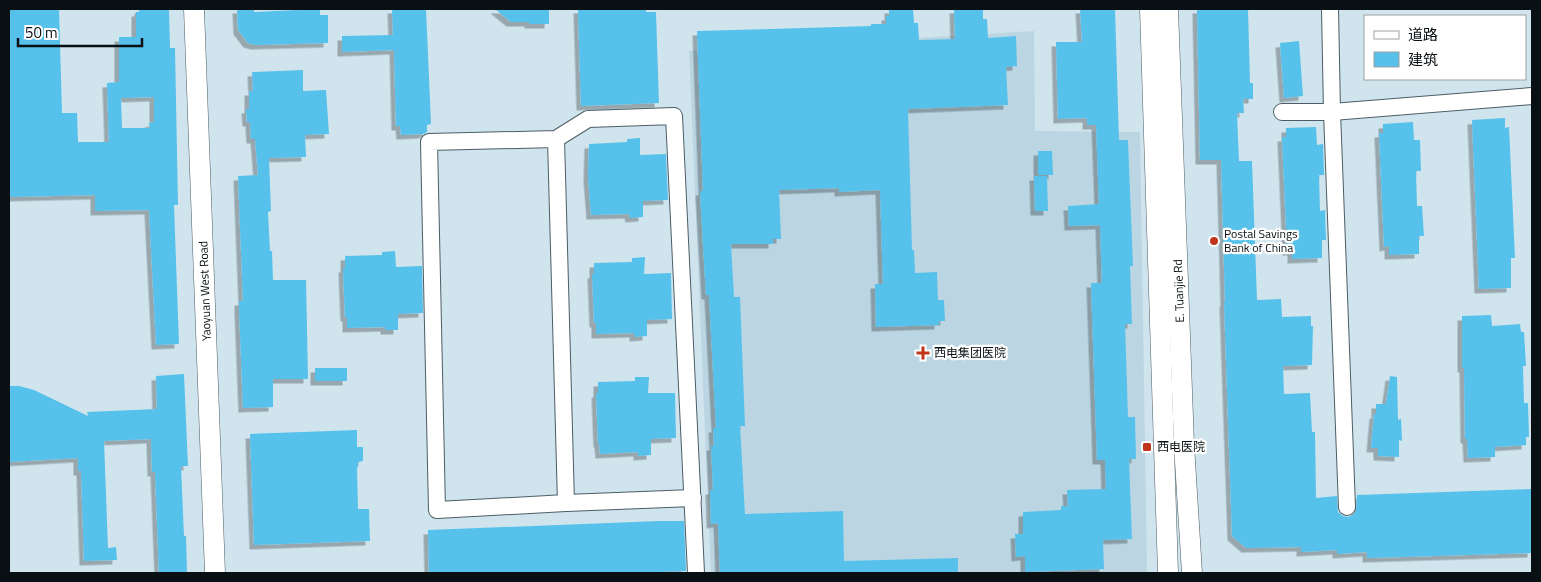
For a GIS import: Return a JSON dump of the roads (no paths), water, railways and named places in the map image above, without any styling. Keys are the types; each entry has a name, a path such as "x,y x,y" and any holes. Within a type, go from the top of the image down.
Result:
{"street":[{"name":"Yaoyuan West Road","path":"194,9 215,573"},
{"path":"1150,9 1168,573"},
{"name":"E. Tuanjie Rd","path":"1168,9 1185,455 1192,573"},
{"path":"1330,9 1332,112 1347,507"},
{"path":"1282,112 1332,112 1532,96"},
{"path":"694,498 437,510 429,142 556,139 588,119 674,116 694,498 696,573"},
{"path":"556,139 566,503"}],"place":[{"name":"Postal Savings Bank of China","path":"1214,241"},
{"name":"西电集团医院","path":"923,353"},
{"name":"西电医院","path":"1147,447"}]}
